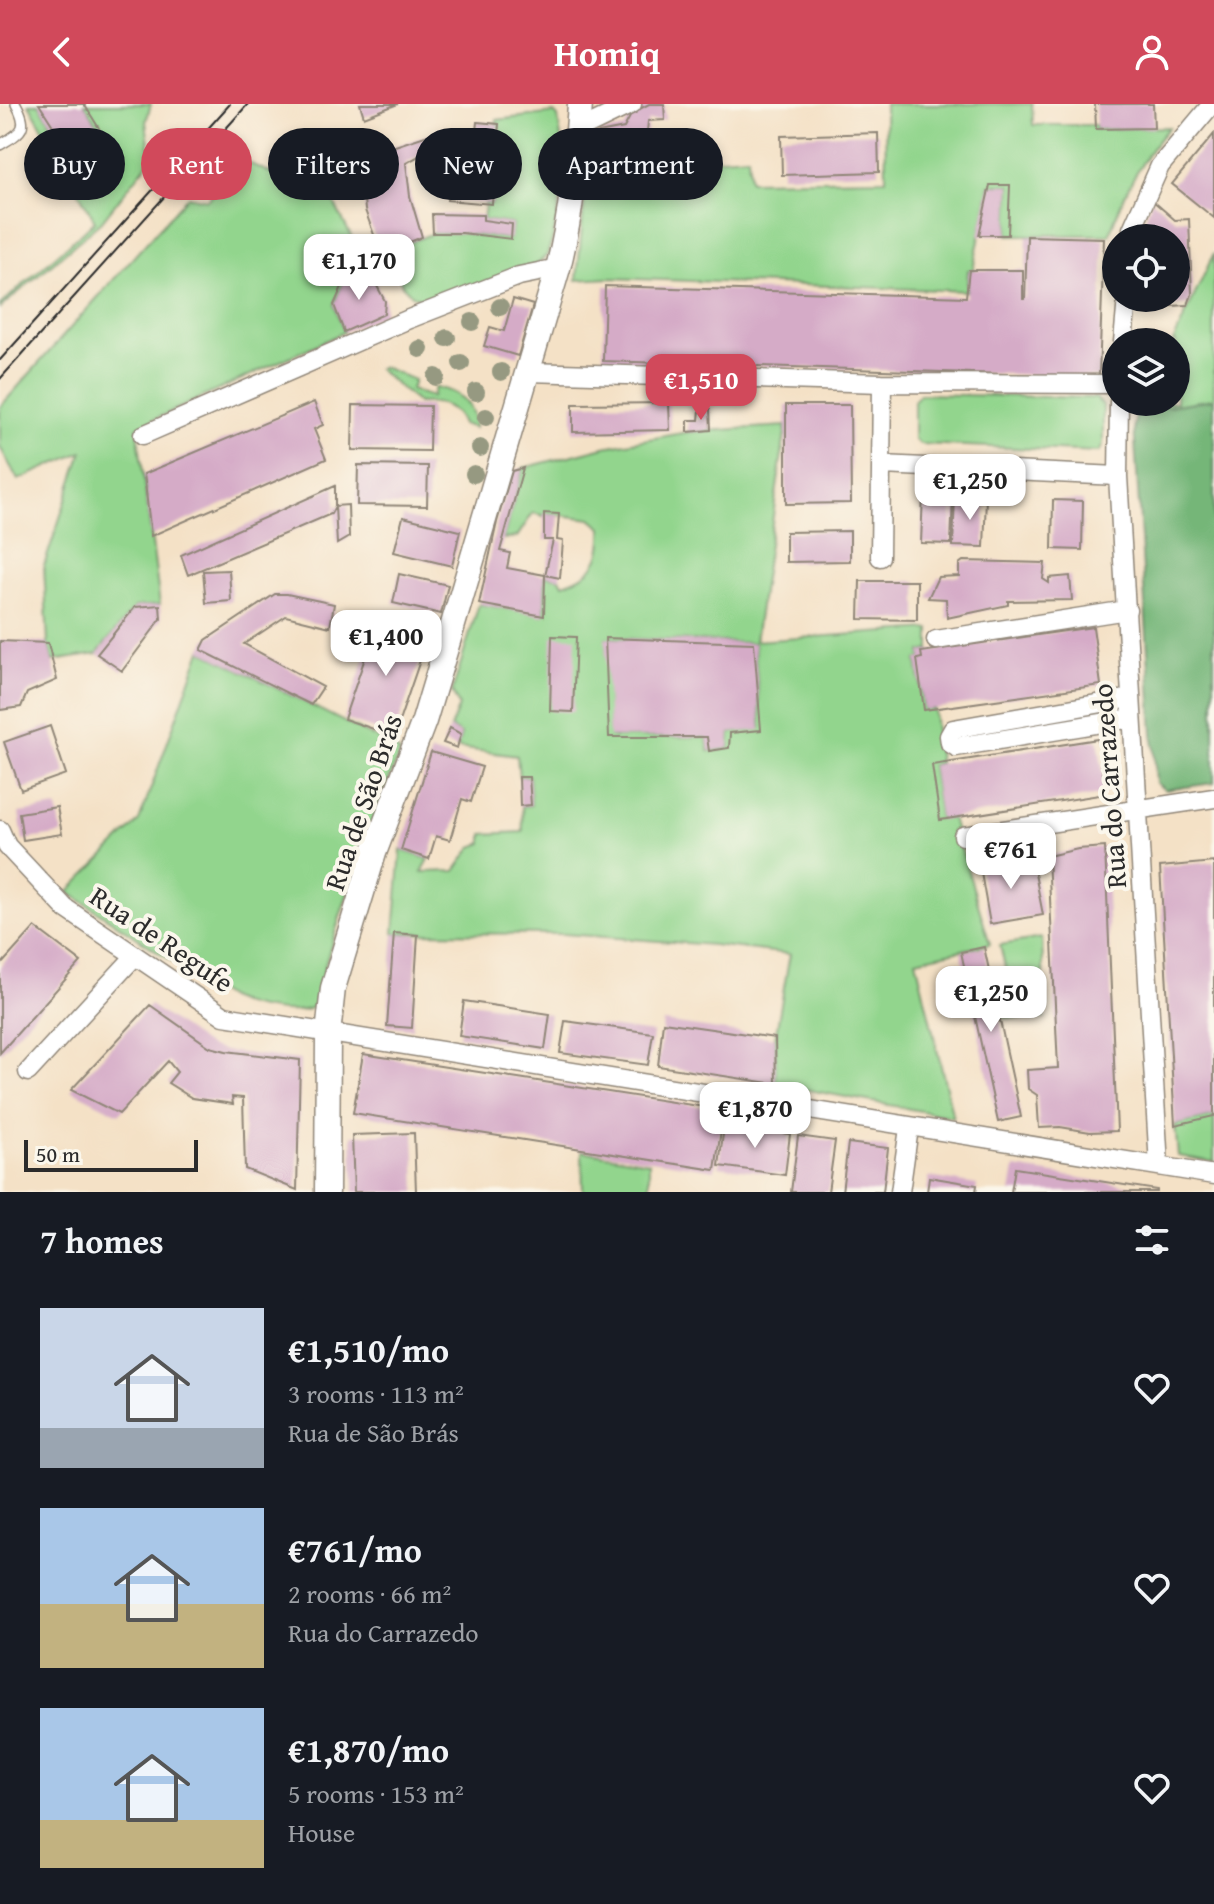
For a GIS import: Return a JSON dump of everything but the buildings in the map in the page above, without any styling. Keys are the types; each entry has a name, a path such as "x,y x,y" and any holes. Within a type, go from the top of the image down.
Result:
{"street":[{"path":"576,112 632,104"},
{"path":"1134,224 1160,166 1212,104"},
{"name":"Rua de São Brás","path":"327,1192 328,1034 333,988 374,853 424,721 558,268 569,226 577,161 576,112"},
{"path":"143,435 409,319 519,276 558,268"},
{"path":"528,372 882,383 1102,384"},
{"path":"880,557 882,383"},
{"name":"Rua do Carrazedo","path":"1119,416 1118,476 1159,1166"},
{"path":"882,465 1118,476"},
{"path":"936,640 1127,610"},
{"path":"1131,698 953,729 949,736 950,743 956,747 1132,718"},
{"path":"963,836 1214,798"},
{"name":"Rua de Regufe","path":"0,830 14,855 65,908 224,1016 1214,1175"},
{"path":"28,1072 135,956"},
{"path":"900,1192 909,1128"}],"lane":[{"path":"0,145 20,132 23,125 24,118 16,104"}],"green space":[{"path":"29,104 39,104 54,128 43,128"},
{"path":"84,104 151,104 147,128 141,128 141,172 125,192 125,128 99,128"},
{"path":"885,104 1032,104 1033,125 1096,125 1096,129 1169,127 1133,178 1113,224 1102,224 1102,235 1008,235 1010,185 990,185 973,270 968,270 967,291 609,278 577,280 584,200 723,200 723,158 748,156 750,181 886,179"},
{"path":"554,113 558,117 560,128 538,128 538,200 561,200 547,255 534,267 423,300 402,285 393,261 387,264 381,254 433,233 510,239 512,224 483,220 485,204 492,204 492,200 522,200 522,128 497,128 497,120"},
{"path":"252,165 268,172 268,200 333,201 369,271 344,282 334,305 344,332 137,427 160,605 135,607 97,654 52,661 48,643 44,566 82,452 18,480 0,447 0,407 184,200 252,200"},
{"path":"83,200 118,200 101,222 0,308 0,305 95,221"},
{"path":"1214,253 1214,399 1190,403 1190,328 1179,328 1187,312 1190,312 1190,305"},
{"path":"383,367 414,380 411,390 432,397 435,387 458,395 469,405 474,428 462,424 454,412 444,405 418,403 378,369"},
{"path":"920,394 1096,398 1102,404 1103,445 1099,452 920,444 914,439 914,401"},
{"path":"1214,399 1214,783 1165,790 1156,783 1134,425 1136,416 1190,416 1190,403"},
{"path":"786,426 755,641 930,629 930,650 921,652 922,658 917,660 924,709 934,709 939,763 932,765 940,819 952,818 990,944 916,960 953,1117 776,1084 775,1038 790,954 564,934 394,933 401,850 429,859 422,872 455,871 472,847 483,843 483,834 523,832 522,806 531,805 529,777 519,777 517,756 457,748 461,734 450,728 459,706 452,692 479,604 544,615 545,575 560,578 563,584 582,576 594,564 601,549 602,528 591,519 545,513 544,516 533,513 517,537 503,539 523,468 604,447 688,432","holes":["606,638 754,643 761,729 730,733 729,748 709,751 707,737 610,737"]},
{"path":"201,650 394,747 400,753 353,879 313,1007 304,1010 270,1010 228,998 68,892 139,821"},
{"path":"1042,938 1045,1019 1001,1018 999,999 1012,996 1000,945"},
{"path":"1214,1116 1214,1162 1178,1156 1175,1125"},
{"path":"582,1151 649,1162 649,1192 583,1192"}],"tram line":[{"path":"0,360 230,104"},
{"path":"0,379 248,104"}]}
